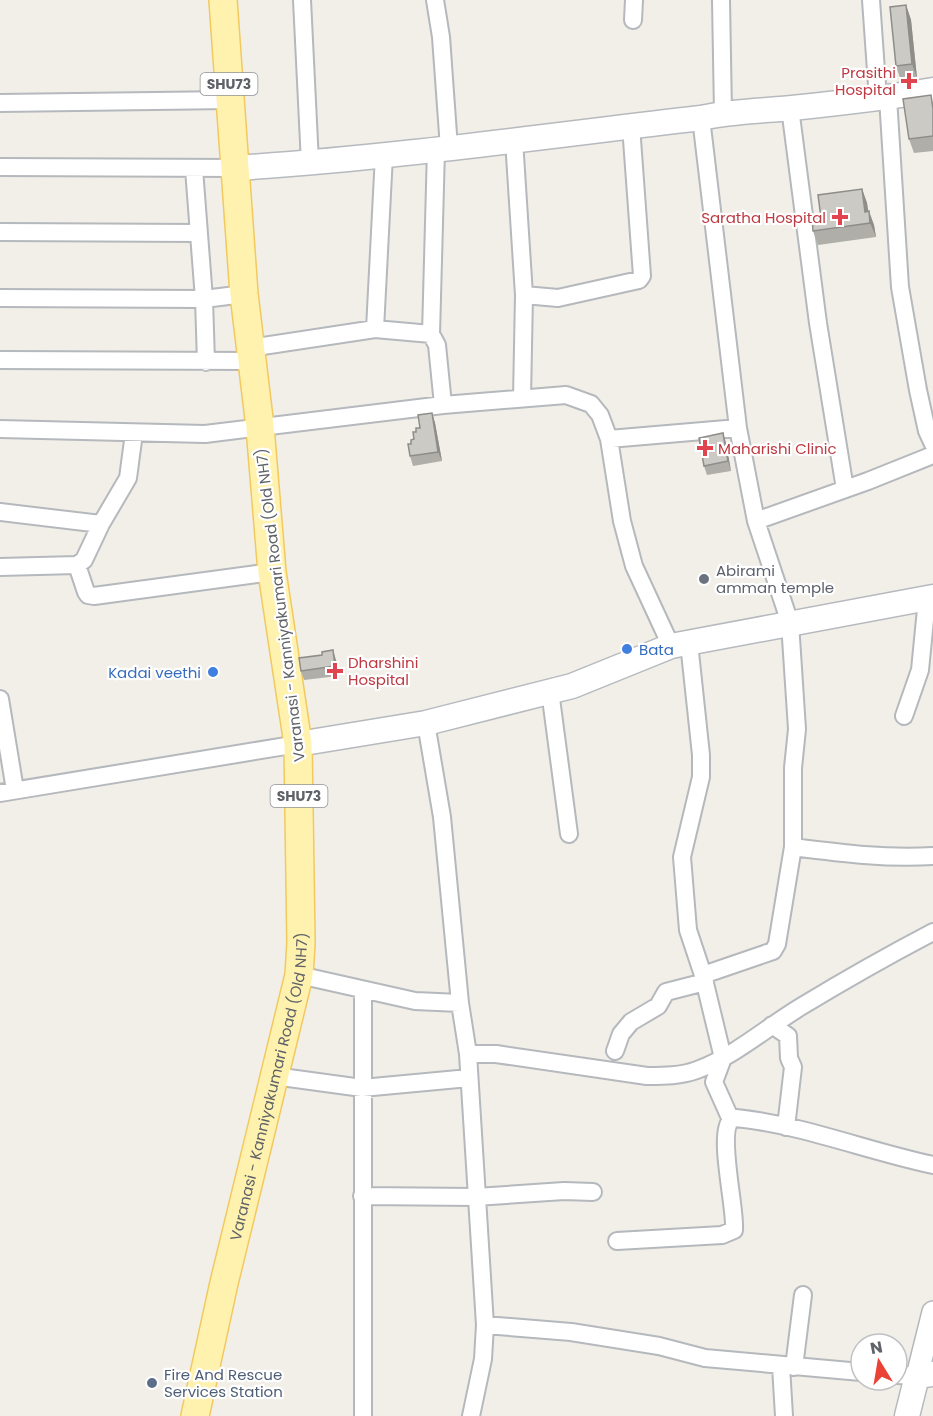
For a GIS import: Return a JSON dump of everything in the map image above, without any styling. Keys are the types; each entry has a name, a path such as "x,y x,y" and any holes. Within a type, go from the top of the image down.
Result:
{"main road":[{"name":"Varanasi - Kanniyakumari Road (Old NH7)","path":"195,1416 224,1283 299,975 301,943 298,744 273,572 260,428 244,294 223,0"},
{"path":"236,168 384,155 712,115 883,98 933,90"},
{"path":"298,744 426,723 572,686 680,645 930,598"},
{"path":"907,1416 916,1375"}],"street":[{"path":"302,0 310,163"},
{"path":"435,0 441,37 442,148 431,334 438,345 443,405"},
{"path":"633,20 634,0"},
{"path":"615,1051 621,1034 631,1022 658,1006 666,992 773,951 777,944 793,847 793,768 797,729 790,623 756,521 738,428 712,115 721,0"},
{"path":"871,0 883,98 900,287 931,435"},
{"path":"0,102 231,100"},
{"path":"790,108 818,323 845,489"},
{"path":"524,295 558,298 639,280 642,276 631,126"},
{"path":"514,140 524,295 522,398"},
{"path":"375,329 384,155"},
{"path":"0,167 236,168"},
{"path":"194,169 204,299 206,362"},
{"path":"0,232 199,233"},
{"path":"0,298 204,299 244,294"},
{"path":"0,360 206,362 375,329 431,334"},
{"path":"0,429 205,434 443,405 522,398 566,395 591,404 600,415 609,439 622,521 634,566 680,645 701,754 701,777 682,857 688,930 704,979 723,1058 714,1082 731,1120"},
{"path":"609,439 738,428"},
{"path":"0,567 78,566 84,560 101,524 128,478 134,433"},
{"path":"756,521 933,456"},
{"path":"0,512 101,524"},
{"path":"78,566 86,592 94,596 273,572"},
{"path":"904,716 921,670 930,598"},
{"path":"550,691 569,834"},
{"path":"0,699 7,791 298,744"},
{"path":"426,723 442,817 460,1003 468,1054 485,1325 483,1359 471,1416"},
{"path":"793,847 863,856 933,856"},
{"path":"468,1054 496,1054 647,1076 695,1071 723,1058 858,971 933,932"},
{"path":"299,975 415,1000 460,1003"},
{"path":"363,990 363,1416"},
{"path":"772,1025 788,1036 789,1058 793,1067 786,1127"},
{"path":"274,1076 362,1088 469,1078"},
{"path":"731,1120 743,1119 840,1139 891,1156 933,1165"},
{"path":"617,1241 722,1235 734,1230 726,1128 731,1120"},
{"path":"362,1196 476,1197 564,1191 593,1192"},
{"path":"784,1416 787,1367 803,1295"},
{"path":"916,1375 933,1312"},
{"path":"485,1325 571,1332 659,1346 705,1358 849,1371"}],"building":[{"path":"906,5 912,64 896,66 890,7"},
{"path":"931,95 933,136 909,139 903,99"},
{"path":"862,189 865,212 869,211 870,223 813,231 812,219 821,218 818,195"},
{"path":"432,413 438,452 410,456 408,444 411,444 411,440 414,439 413,432 416,432 416,428 420,428 418,415"},
{"path":"723,433 728,461 704,466 699,438"},
{"path":"333,650 335,666 301,671 299,658 322,655 322,652"}],"place":[{"name":"Prasithi Hospital","path":"909,81"},
{"name":"Saratha Hospital","path":"840,217"},
{"name":"Maharishi Clinic","path":"705,448"},
{"name":"Abirami amman temple","path":"704,579"},
{"name":"Bata","path":"627,649"},
{"name":"Dharshini Hospital","path":"335,671"},
{"name":"Kadai veethi","path":"213,672"},
{"name":"Fire And Rescue Services Station","path":"152,1383"}]}
